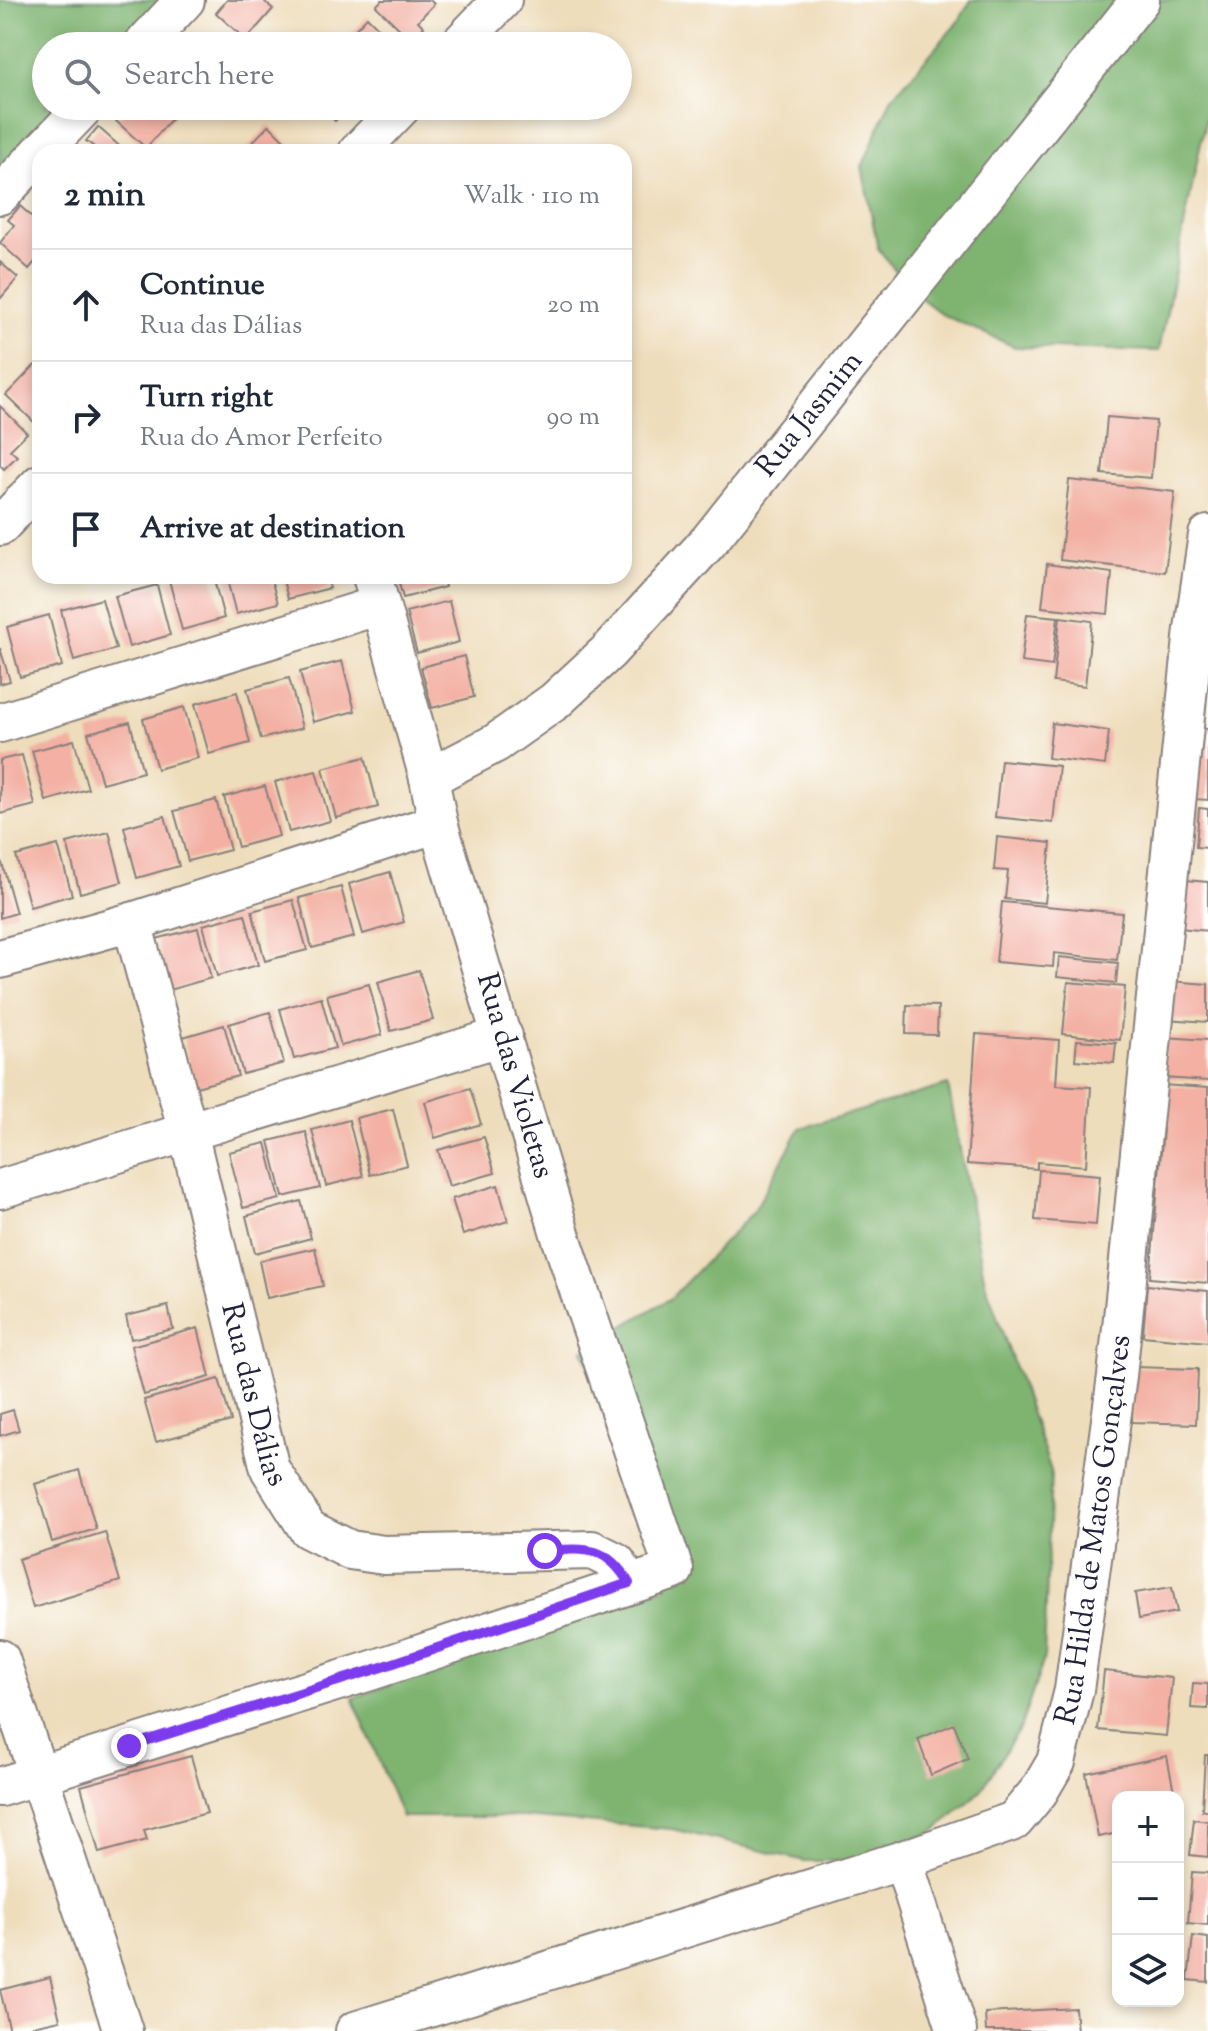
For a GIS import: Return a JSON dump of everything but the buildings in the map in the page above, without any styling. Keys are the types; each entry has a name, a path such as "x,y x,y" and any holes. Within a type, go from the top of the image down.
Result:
{"street":[{"path":"155,32 185,0"},
{"path":"471,32 502,0"},
{"name":"Rua Jasmim","path":"429,778 496,743 555,701 609,651 709,541 1140,0"},
{"path":"48,144 71,120"},
{"path":"366,144 389,120"},
{"path":"0,195 32,161"},
{"path":"0,526 32,492"},
{"name":"Rua Hilda de Matos Gonçalves","path":"355,2031 903,1860 1014,1821 1039,1791 1056,1762 1074,1690 1117,1376 1194,629 1208,535"},
{"path":"0,723 376,590"},
{"name":"Rua das Violetas","path":"376,590 429,778 438,823 561,1237 674,1570 629,1583"},
{"path":"0,959 132,922 438,823"},
{"name":"Rua das Dálias","path":"132,922 188,1132 270,1469 308,1529 350,1550 384,1555 592,1550 616,1562 629,1583"},
{"path":"0,1189 503,1036"},
{"path":"0,1787 370,1671 629,1583"},
{"path":"0,1659 123,2031"},
{"path":"903,1860 957,2031"}],"green space":[{"path":"0,0 167,0 143,32 32,32 32,120 63,120 38,144 32,144 32,150 0,181"},
{"path":"971,0 1208,0 1208,107 1159,351 1015,347 943,315 910,290 878,248 862,167 891,99 959,21"},
{"path":"948,1085 985,1282 1051,1471 1044,1659 1021,1726 980,1792 932,1833 853,1861 805,1861 672,1829 523,1817 402,1817 353,1698 666,1587 583,1350 671,1298 754,1211 800,1128"}],"route":[{"path":"129,1746 370,1671 629,1583 616,1562 600,1553 572,1549 545,1551"}]}
